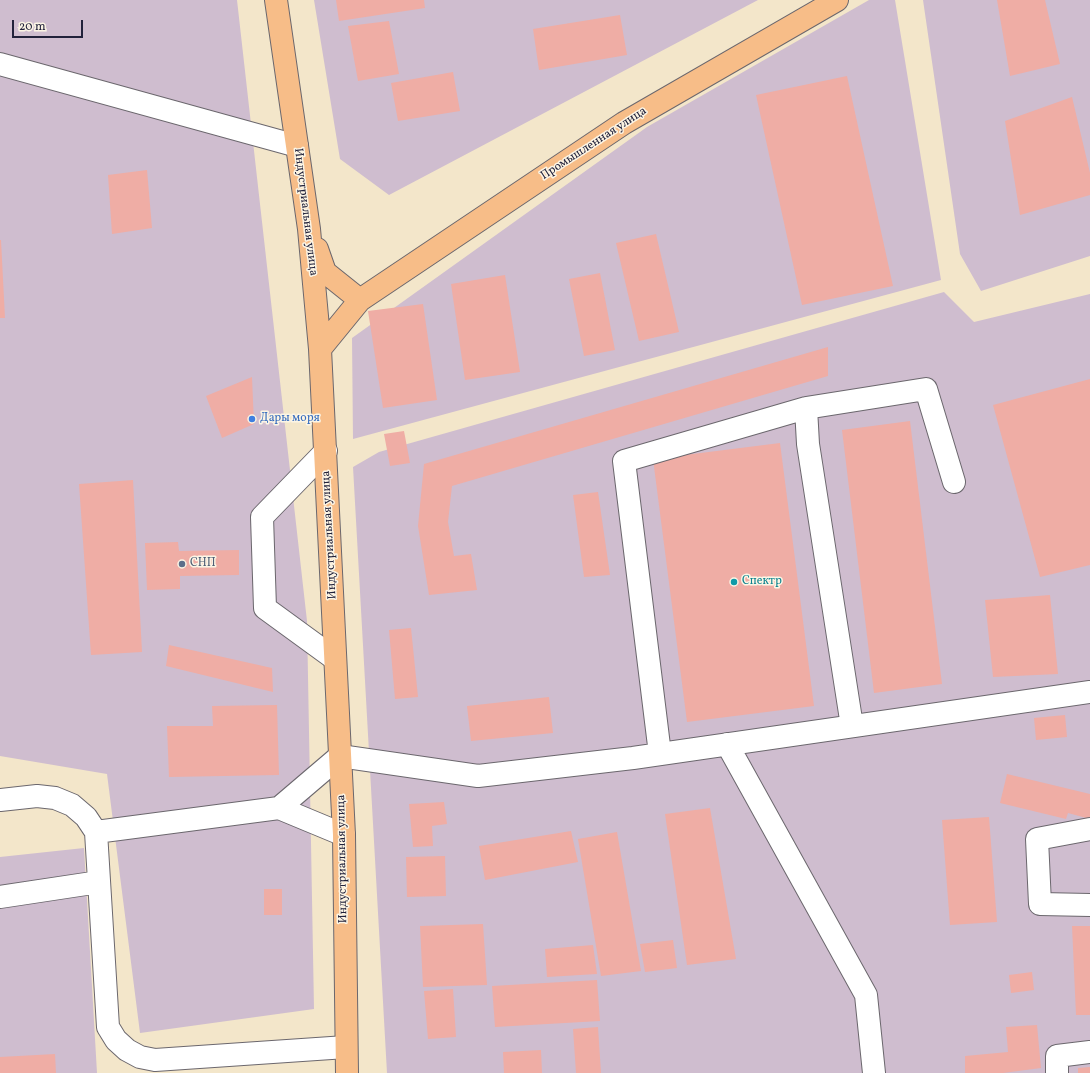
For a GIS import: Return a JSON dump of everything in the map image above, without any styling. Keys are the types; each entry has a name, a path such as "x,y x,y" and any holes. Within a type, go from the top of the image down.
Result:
{"main road":[{"name":"Индустриальная улица","path":"276,0 309,229 320,350 344,836 347,1073"},
{"name":"Промышленная улица","path":"320,350 360,300 624,123 837,0"},
{"path":"309,229 326,272 360,300"}],"street":[{"path":"0,64 297,146"},
{"path":"660,754 624,462 806,408 926,389 954,482"},
{"path":"806,408 808,444 852,726"},
{"path":"326,451 262,517 266,608 335,659"},
{"path":"279,808 340,756 478,776 660,754 1086,692"},
{"path":"728,744 866,995 874,1073"},
{"path":"0,800 37,796 55,798 72,805 86,817 96,832 108,1027 116,1040 127,1050 140,1057 155,1060 346,1047"},
{"path":"96,832 279,808 344,836"},
{"path":"1090,830 1037,839 1040,904 1090,905"},
{"path":"0,897 99,882"},
{"path":"1057,1073 1057,1056 1090,1052"}],"shaded area":[{"path":"0,0 237,0 307,621 314,1009 140,1033 107,774 0,756"},
{"path":"314,0 758,0 389,195 340,159"},
{"path":"869,0 895,0 941,280 353,439 352,338 647,127"},
{"path":"923,0 1090,0 1090,256 981,291 960,254"},
{"path":"944,292 974,322 1090,294 1090,1073 387,1073 353,467 379,452"},
{"path":"84,848 97,1073 0,1073 0,857"}],"building":[{"path":"336,0 424,0 425,8 339,21"},
{"path":"997,0 1045,0 1060,64 1010,76"},
{"path":"620,15 627,55 539,70 533,29"},
{"path":"389,21 399,74 358,81 348,26"},
{"path":"453,72 460,111 398,121 391,83"},
{"path":"847,76 893,286 802,305 756,95"},
{"path":"1072,97 1090,173 1090,195 1020,215 1005,121"},
{"path":"147,170 152,228 112,234 108,175"},
{"path":"656,234 679,332 639,341 616,243"},
{"path":"1,240 5,318 0,318"},
{"path":"600,273 615,350 584,356 569,279"},
{"path":"505,275 520,372 465,380 451,284"},
{"path":"423,304 437,400 383,408 368,311"},
{"path":"828,347 828,376 452,486 448,522 454,556 471,554 477,590 429,595 418,526 424,464"},
{"path":"252,377 254,424 222,438 206,396"},
{"path":"1090,379 1090,565 1040,577 993,405"},
{"path":"910,421 942,684 874,693 842,430"},
{"path":"404,431 410,463 390,466 384,434"},
{"name":"Спектр","path":"780,443 814,706 687,722 653,459"},
{"path":"133,480 142,652 91,655 79,484"},
{"path":"598,492 610,575 584,577 573,495"},
{"path":"178,542 179,551 239,550 239,575 180,576 180,589 147,590 145,543"},
{"path":"1050,595 1058,674 993,677 985,600"},
{"path":"411,628 418,697 395,699 389,630"},
{"path":"169,645 272,668 273,692 166,666"},
{"path":"549,697 553,733 471,741 467,706"},
{"path":"277,705 279,775 169,777 167,726 213,726 212,706"},
{"path":"1065,715 1067,737 1036,740 1034,718"},
{"path":"1007,774 1090,794 1090,819 1068,813 1066,819 1000,803"},
{"path":"444,802 447,824 432,826 433,846 413,847 409,804"},
{"path":"710,808 736,959 687,965 665,814"},
{"path":"989,817 997,922 950,925 942,820"},
{"path":"571,831 578,862 485,880 479,846"},
{"path":"617,832 641,971 601,976 578,839"},
{"path":"445,856 446,896 407,897 406,857"},
{"path":"264,889 282,889 282,915 264,915"},
{"path":"483,924 487,985 423,987 420,926"},
{"path":"1072,926 1090,926 1090,1015 1076,1015"},
{"path":"673,940 677,968 645,972 640,944"},
{"path":"593,945 597,974 547,977 545,949"},
{"path":"1032,972 1034,990 1011,993 1009,975"},
{"path":"597,980 600,1021 495,1027 492,986"},
{"path":"453,989 456,1037 428,1039 424,991"},
{"path":"1037,1025 1041,1068 1003,1073 965,1073 965,1056 1008,1052 1006,1027"},
{"path":"598,1027 601,1073 576,1073 573,1029"},
{"path":"541,1050 542,1073 504,1073 503,1052"},
{"path":"55,1054 56,1073 0,1073 0,1057"},
{"path":"1090,1067 1090,1073 1078,1073 1078,1068"}],"place":[{"name":"Дары моря","path":"252,419"},
{"name":"СНП","path":"182,564"},
{"name":"Спектр","path":"734,582"}]}
